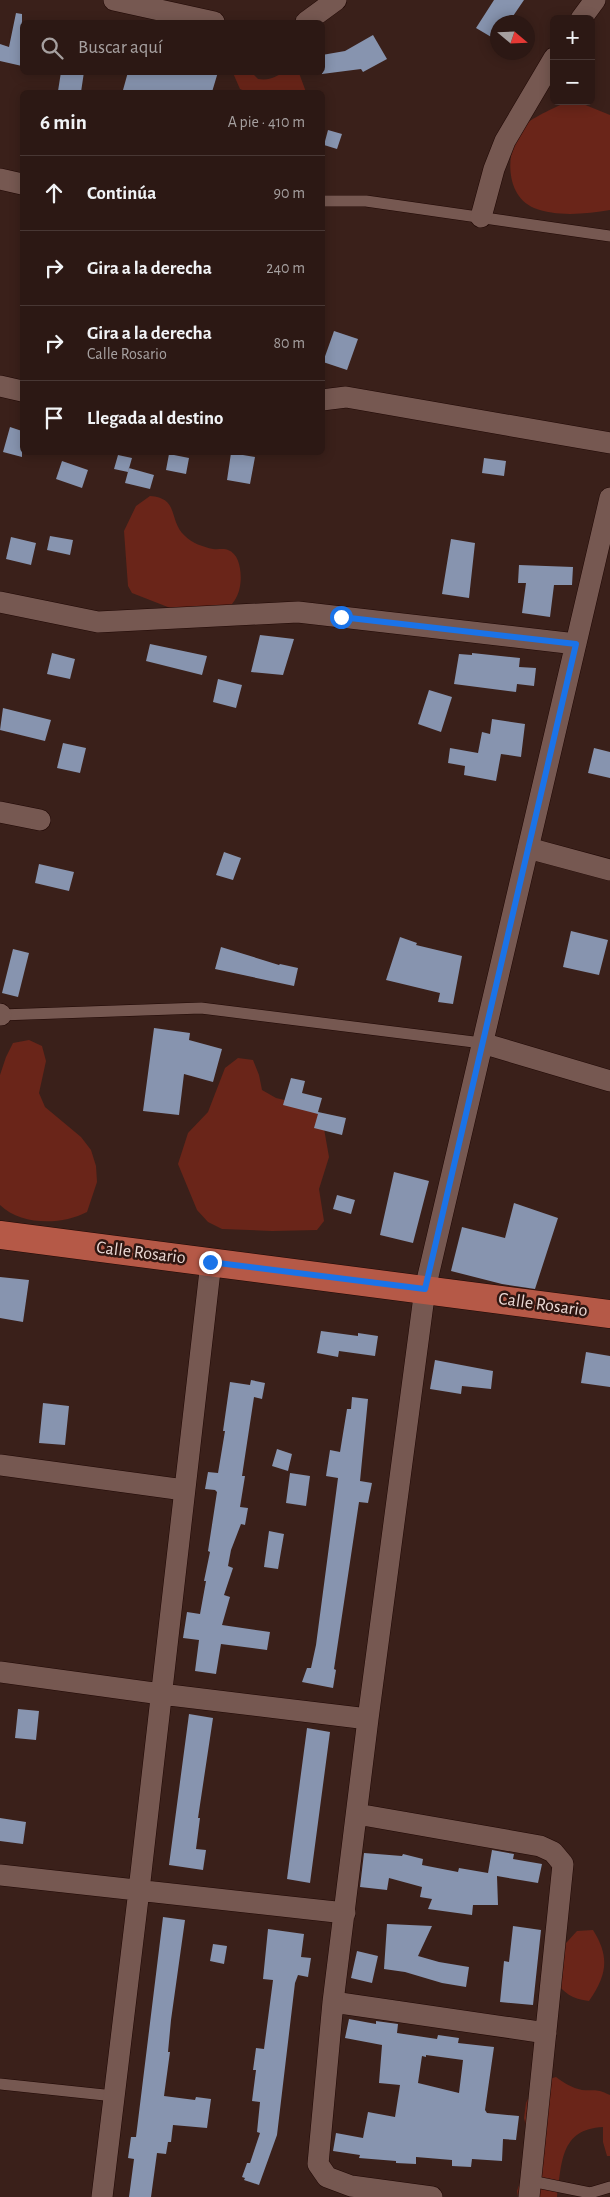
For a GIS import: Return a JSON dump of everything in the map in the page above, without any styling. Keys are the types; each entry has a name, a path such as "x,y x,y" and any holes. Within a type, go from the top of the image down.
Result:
{"main road":[{"name":"Calle Rosario","path":"0,1236 610,1314"}],"street":[{"path":"114,0 205,20"},
{"path":"309,20 336,0"},
{"path":"584,15 595,0"},
{"path":"481,217 494,170 505,140 553,60"},
{"path":"0,179 20,184"},
{"path":"0,386 20,391"},
{"path":"325,400 346,397 610,442"},
{"path":"432,2197 351,2186 327,2177 318,2164 333,2002 368,1719 425,1289 610,498"},
{"path":"0,602 98,622 298,612 576,644"},
{"path":"0,812 40,820"},
{"path":"528,848 610,870"},
{"path":"482,1044 610,1081"},
{"path":"102,2197 139,1890 210,1262"},
{"path":"0,1465 184,1490"},
{"path":"0,1672 368,1719"},
{"path":"357,1814 540,1846 553,1852 563,1864 530,2189"},
{"path":"0,1875 345,1913"},
{"path":"333,2002 546,2033"}],"lane":[{"path":"325,201 366,201 610,236"},
{"path":"1,1014 202,1008 482,1044"},
{"path":"0,2084 114,2096"},
{"path":"530,2189 590,2193 610,2187"}],"shaded area":[{"path":"234,75 254,75 258,79 270,79 280,75 300,75 305,90 242,90 240,89"},
{"path":"561,105 585,105 610,115 610,210 572,214 552,213 534,208 524,202 517,192 512,182 510,170 514,145 518,134 525,125"},
{"path":"150,496 166,501 180,530 194,543 205,547 228,550 237,558 241,578 239,591 234,601 223,614 178,611 132,593 128,586 124,531 136,506"},
{"path":"29,1040 42,1046 46,1061 39,1093 45,1107 81,1137 91,1150 96,1166 97,1182 87,1212 66,1219 54,1221 31,1220 19,1217 0,1205 0,1075 13,1043"},
{"path":"238,1058 253,1060 262,1090 276,1098 305,1105 318,1114 323,1123 329,1157 319,1189 324,1221 317,1230 222,1229 208,1222 197,1210 178,1164 188,1133 208,1112 225,1068"},
{"path":"593,1930 602,1949 604,1966 600,1983 589,2001 569,1995 554,1980 557,1953 577,1931"},
{"path":"556,2077 575,2088 598,2091 610,2095 610,2156 607,2156 603,2142 603,2127 589,2129 578,2134 566,2150 562,2160 557,2197 518,2197 517,2191 522,2177 528,2134 524,2118 526,2103 532,2090 542,2081"}],"building":[{"path":"494,0 524,0 514,15 490,15 490,36 476,28"},
{"path":"16,13 22,14 22,20 20,20 20,66 0,61 0,44 9,47"},
{"path":"373,35 387,59 363,72 361,69 325,74 325,54 345,51"},
{"path":"61,75 84,75 81,90 58,90"},
{"path":"127,75 217,75 213,90 123,90"},
{"path":"328,130 342,134 337,149 325,145"},
{"path":"334,331 358,339 347,370 325,363 325,356"},
{"path":"10,427 20,430 20,455 22,457 3,452"},
{"path":"118,455 132,458 128,472 114,469"},
{"path":"169,455 189,458 186,474 166,470"},
{"path":"231,455 255,457 250,484 227,480"},
{"path":"484,458 506,461 504,476 482,473"},
{"path":"62,461 88,470 82,488 56,479"},
{"path":"129,468 154,475 150,489 125,483"},
{"path":"50,536 73,540 70,555 47,550"},
{"path":"11,537 36,543 31,565 6,559"},
{"path":"451,539 475,543 469,598 442,594"},
{"path":"519,565 573,567 572,585 554,585 550,617 522,613 526,583 518,583"},
{"path":"260,635 294,639 283,675 251,672"},
{"path":"150,644 207,656 202,675 146,661"},
{"path":"52,653 75,659 70,679 47,674"},
{"path":"472,653 520,658 519,667 536,668 534,686 517,684 516,692 454,684 459,654 472,655"},
{"path":"218,679 242,685 236,708 213,702"},
{"path":"429,690 452,697 441,732 418,724"},
{"path":"3,708 51,720 45,741 0,730"},
{"path":"492,719 525,724 521,757 501,754 496,781 464,775 465,766 448,763 450,748 478,753 482,732 490,734"},
{"path":"63,743 86,748 80,773 57,768"},
{"path":"594,748 610,752 610,778 588,773"},
{"path":"224,852 241,858 233,880 216,875"},
{"path":"39,864 74,872 69,891 35,883"},
{"path":"571,931 608,940 599,975 563,967"},
{"path":"400,937 417,943 416,945 462,956 453,1004 438,1002 440,993 386,980"},
{"path":"221,947 279,965 298,968 294,986 215,969"},
{"path":"13,949 29,953 18,997 2,993"},
{"path":"154,1028 190,1033 189,1040 222,1049 213,1082 184,1074 179,1115 143,1111"},
{"path":"291,1078 305,1081 302,1093 322,1098 318,1112 346,1118 342,1135 314,1128 318,1114 283,1105"},
{"path":"394,1172 429,1181 413,1243 380,1235"},
{"path":"337,1195 355,1200 351,1214 333,1209"},
{"path":"514,1203 558,1218 535,1289 502,1284 451,1271 462,1227 505,1238"},
{"path":"0,1277 29,1280 23,1322 0,1318"},
{"path":"321,1331 358,1336 358,1333 378,1336 375,1356 339,1351 338,1357 317,1353"},
{"path":"586,1352 610,1356 610,1387 581,1383"},
{"path":"435,1360 493,1371 491,1389 462,1386 461,1394 430,1389"},
{"path":"251,1380 265,1383 262,1399 254,1397 242,1476 245,1476 240,1507 248,1508 245,1525 241,1524 231,1550 228,1566 233,1568 224,1595 230,1597 222,1625 270,1632 267,1650 221,1644 216,1674 195,1671 199,1640 183,1638 187,1612 200,1614 206,1581 204,1581 210,1552 208,1551 217,1492 205,1489 208,1472 218,1473 230,1382 250,1385"},
{"path":"352,1397 368,1399 360,1481 372,1483 368,1503 359,1502 334,1669 336,1670 333,1688 302,1682 307,1668 311,1668 316,1645 338,1478 326,1476 330,1450 340,1452 347,1409 351,1409"},
{"path":"43,1403 69,1406 65,1445 39,1443"},
{"path":"277,1449 292,1454 288,1471 272,1466"},
{"path":"290,1473 310,1476 306,1506 286,1503"},
{"path":"269,1531 284,1534 278,1569 264,1567"},
{"path":"18,1709 39,1711 36,1740 15,1738"},
{"path":"189,1714 213,1718 198,1818 200,1818 196,1849 206,1850 203,1870 169,1865"},
{"path":"307,1728 330,1732 310,1883 287,1879"},
{"path":"0,1818 26,1822 23,1844 0,1841"},
{"path":"492,1850 514,1854 513,1859 542,1864 538,1883 497,1876 498,1905 473,1905 472,1915 428,1909 432,1899 420,1897 422,1887 389,1878 387,1890 360,1887 364,1853 402,1856 403,1854 423,1859 422,1865 458,1872 459,1868 488,1873"},
{"path":"163,1917 185,1920 171,2020 168,2052 170,2052 164,2096 195,2100 196,2097 211,2099 207,2128 173,2125 171,2142 168,2142 166,2154 157,2153 151,2197 129,2197 134,2159 128,2158 131,2137 136,2137"},
{"path":"387,1924 432,1926 418,1956 469,1967 466,1987 442,1983 405,1972 384,1969"},
{"path":"513,1926 541,1930 533,2005 500,2002 504,1961 509,1962"},
{"path":"268,1929 304,1934 301,1957 311,1958 308,1977 298,1975 295,1983 277,2135 259,2185 244,2180 245,2178 242,2177 247,2163 250,2163 260,2133 257,2132 260,2102 252,2101 256,2070 253,2070 256,2048 264,2049 273,1980 263,1979"},
{"path":"213,1944 227,1946 224,1964 210,1961"},
{"path":"357,1951 378,1956 372,1983 351,1978"},
{"path":"349,2019 376,2024 376,2021 398,2024 397,2033 437,2039 438,2035 459,2038 458,2043 494,2047 485,2110 487,2113 519,2116 516,2140 503,2139 502,2161 472,2159 471,2167 452,2166 452,2160 416,2157 416,2164 396,2163 396,2161 359,2158 360,2155 333,2151 336,2133 363,2138 368,2112 395,2117 400,2085 379,2083 382,2045 345,2038","holes":["422,2056 463,2060 459,2093 418,2083"]}],"route":[{"path":"210,1262 425,1289 576,644 341,617"}]}
